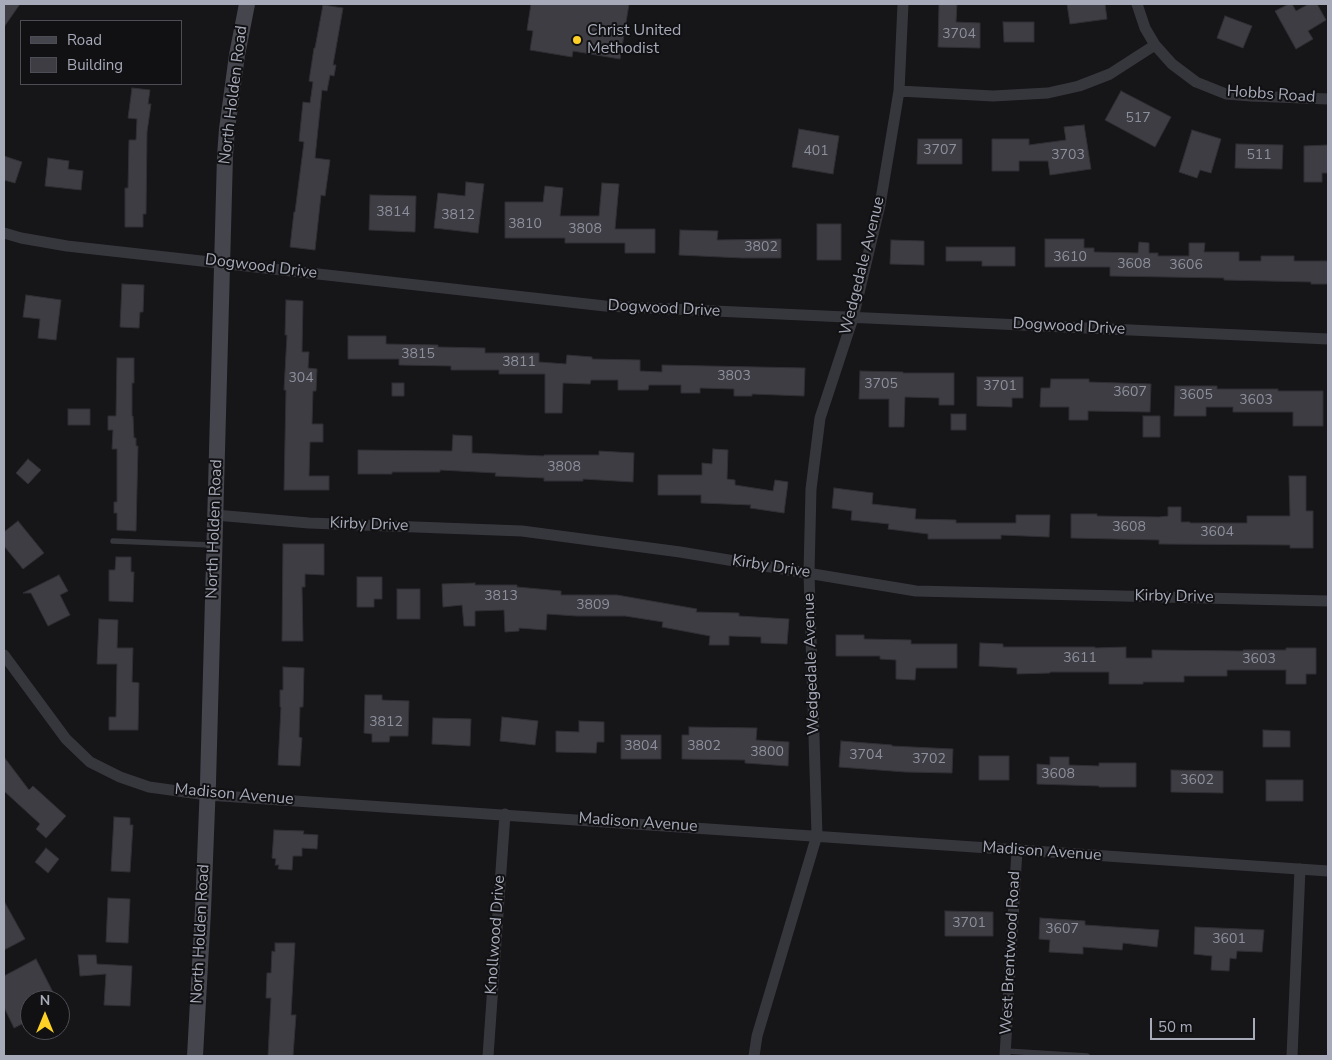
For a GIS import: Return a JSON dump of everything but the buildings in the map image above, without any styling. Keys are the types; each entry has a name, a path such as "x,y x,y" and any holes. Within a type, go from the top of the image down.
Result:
{"main road":[{"name":"North Holden Road","path":"195,1056 207,795 227,129 237,55 247,4"}],"street":[{"name":"Wedgedale Avenue","path":"754,1056 758,1036 817,835 810,573 811,489 820,418 853,318 880,205 899,91 903,4"},
{"name":"Hobbs Road","path":"1137,4 1145,28 1155,45 1172,64 1196,82 1226,94 1328,99"},
{"path":"899,91 993,96 1048,93 1079,86 1110,74 1155,45"},
{"name":"Dogwood Drive","path":"4,233 66,246 605,306 1328,339"},
{"name":"Kirby Drive","path":"215,515 309,522 522,531 680,552 916,590 1328,601"},
{"name":"Madison Avenue","path":"4,655 66,739 90,762 120,777 149,787 207,795 1328,871"},
{"name":"Knollwood Drive","path":"488,1056 505,814"},
{"name":"West Brentwood Road","path":"1005,1053 1017,850"},
{"path":"1292,1056 1300,869"}],"lane":[{"path":"113,541 214,545"},
{"path":"1005,1053 1088,1056"}],"place":[{"name":"Christ United Methodist","path":"577,40"}]}
